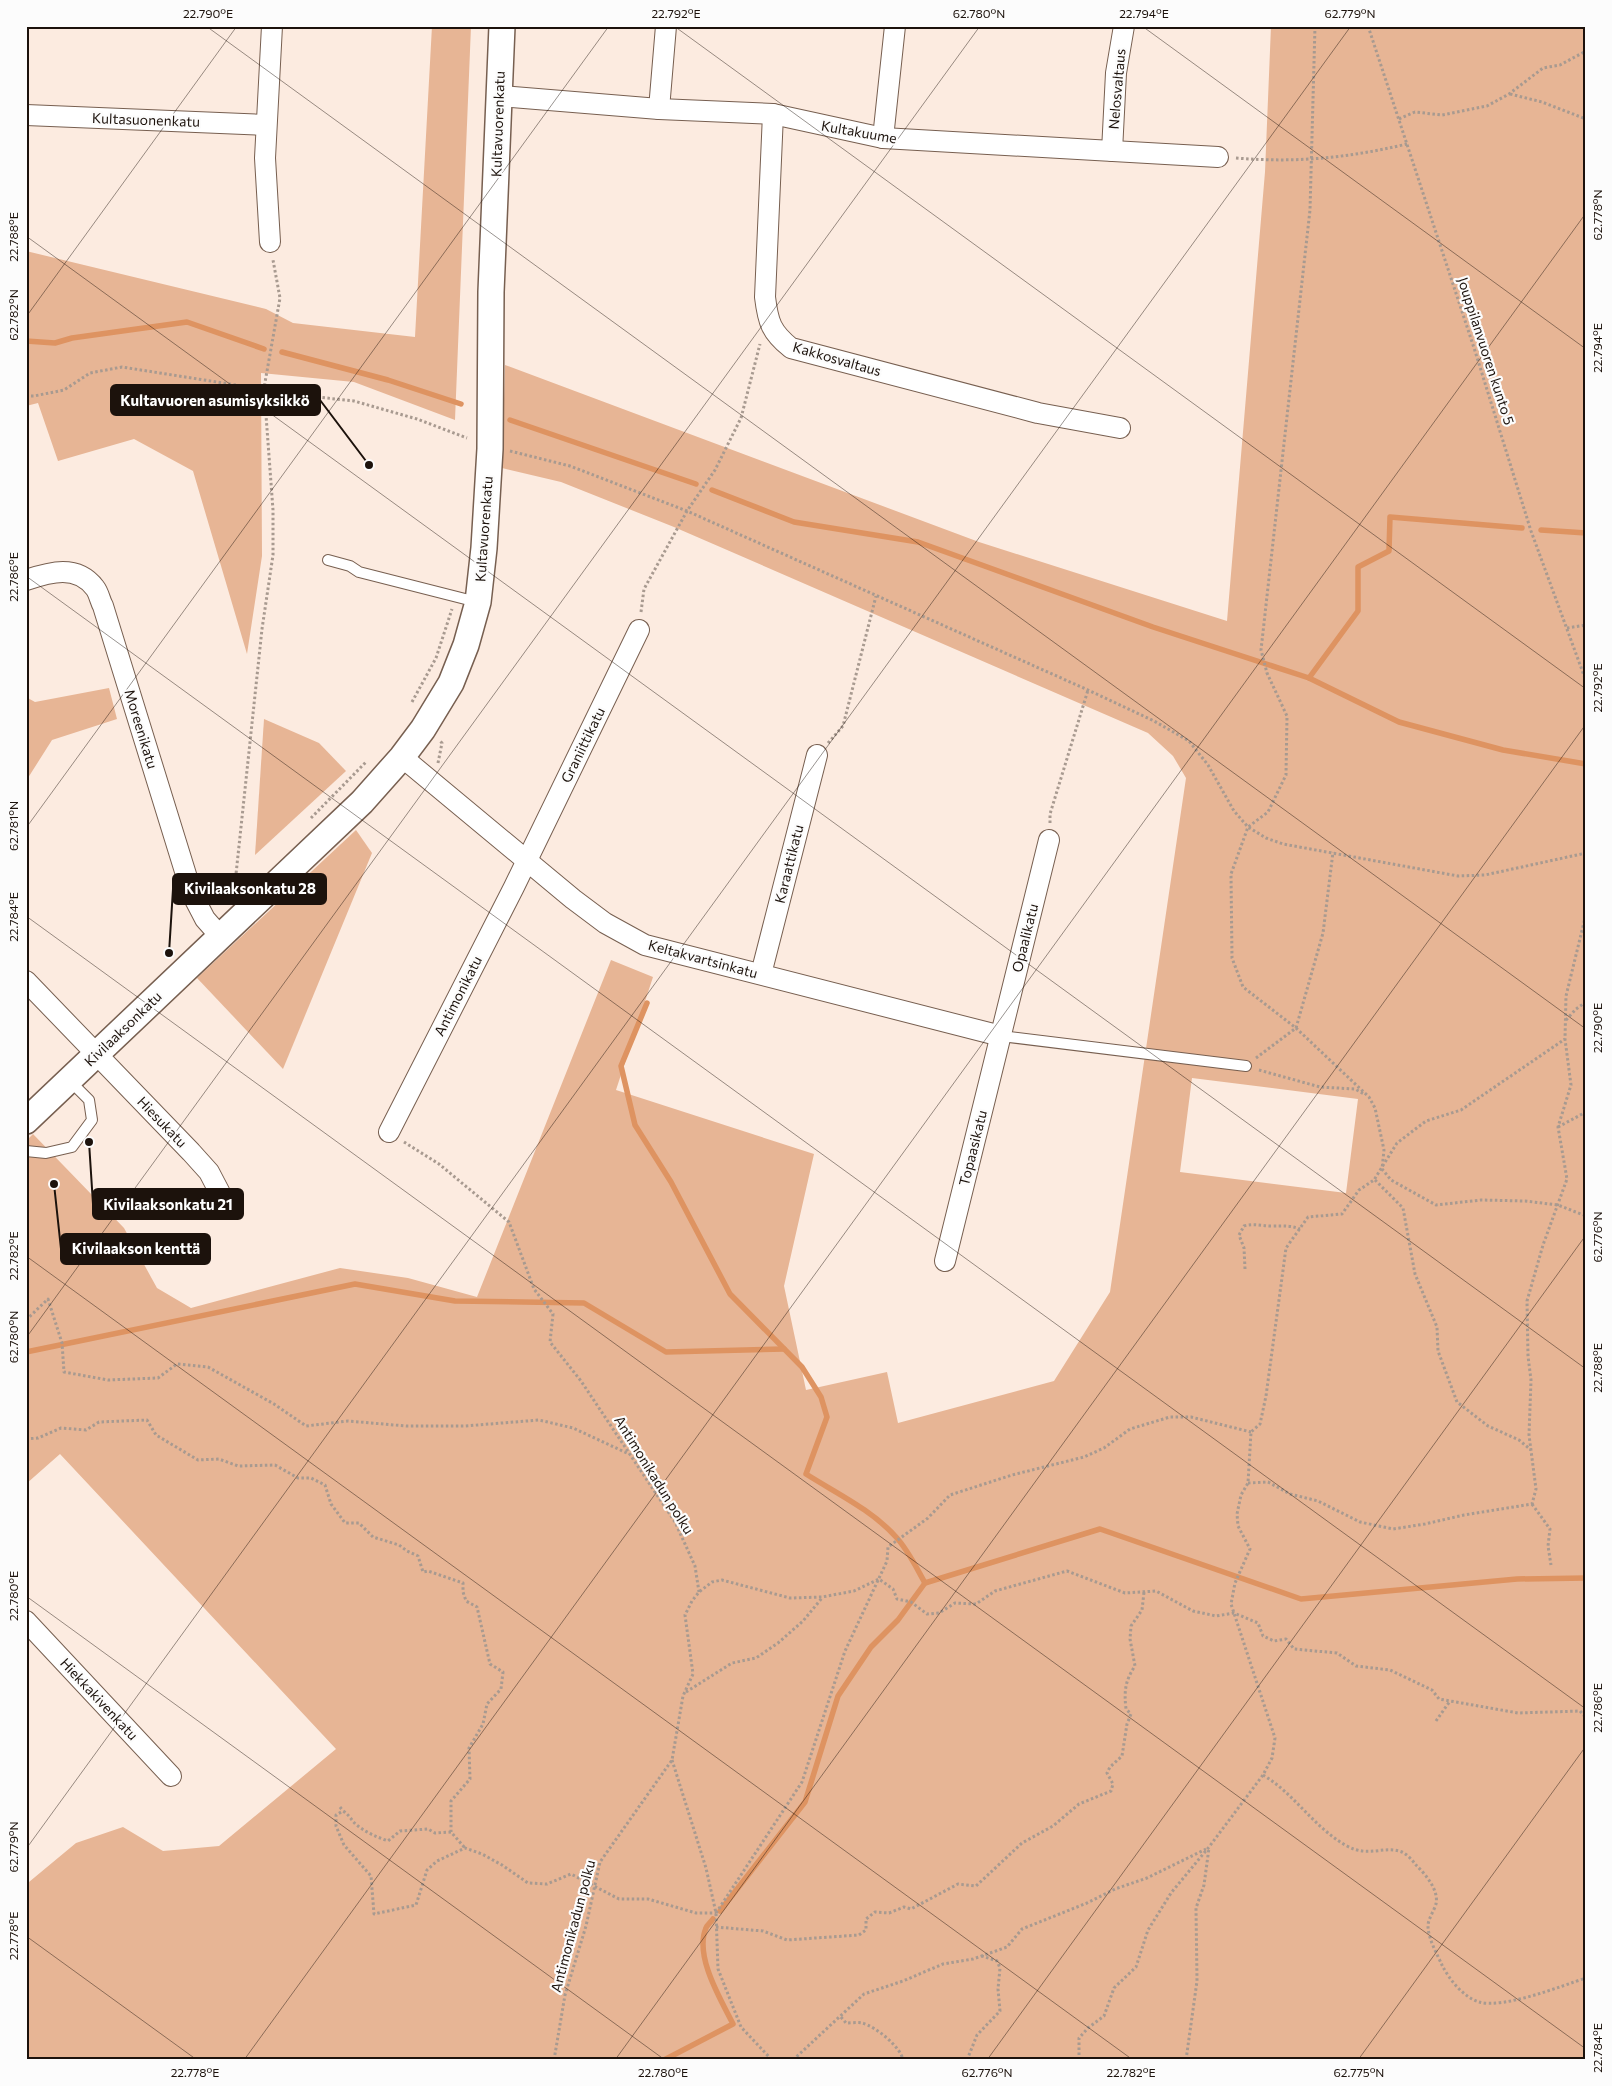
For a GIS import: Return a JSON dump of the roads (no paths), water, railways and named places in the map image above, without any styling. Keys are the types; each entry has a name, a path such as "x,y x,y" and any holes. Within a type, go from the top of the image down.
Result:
{"street":[{"path":"270,242 266,208 266,125 272,26"},
{"name":"Kultavuorenkatu","path":"212,928 362,802 423,730 451,683 466,645 467,600 484,548 490,449 491,292 502,26"},
{"path":"659,109 666,26"},
{"path":"882,138 895,26"},
{"name":"Nelosvaltaus","path":"1112,151 1116,73 1124,26"},
{"name":"Kultakuume","path":"500,96 659,109 774,114 882,138 1218,157"},
{"name":"Kakkosvaltaus","path":"774,114 765,297 767,318 776,336 791,348 1038,413 1120,428"},
{"name":"Kultasuonenkatu","path":"26,115 266,125"},
{"name":"Moreenikatu","path":"26,580 50,572 68,571 82,577 95,588 103,606 192,894 212,928"},
{"name":"Graniittikatu","path":"527,860 639,630"},
{"name":"Karaattikatu","path":"761,974 817,755"},
{"name":"Keltakvartsinkatu","path":"402,757 605,923 645,945 1001,1036"},
{"name":"Opaalikatu","path":"1001,1036 1049,840"},
{"name":"Antimonikatu","path":"389,1132 527,860"},
{"name":"Kivilaaksonkatu","path":"26,1121 96,1054 212,928"},
{"name":"Hiesukatu","path":"26,981 191,1152 209,1172 221,1196"},
{"name":"Topaasikatu","path":"945,1261 1001,1036"},
{"name":"Hiekkakivenkatu","path":"26,1621 171,1776"}],"lane":[{"path":"328,560 350,566 358,572 467,600"},
{"path":"1001,1036 1246,1066"},
{"path":"26,1151 46,1153 72,1147 92,1120 89,1100 70,1080"}],"waterway":[{"path":"26,341 55,343 72,338 187,322 264,349"},
{"path":"282,352 388,380 461,404"},
{"path":"510,420 696,484"},
{"path":"712,490 794,522 918,542 1153,627 1309,678 1399,722 1503,750 1586,764"},
{"path":"1309,678 1358,611 1358,567 1389,551 1390,517 1522,528"},
{"path":"1541,530 1586,533"},
{"path":"647,1003 621,1066 635,1125 671,1182 730,1294 802,1367 821,1397 827,1417 806,1474 876,1518 886,1527 904,1547 925,1583"},
{"path":"26,1352 355,1284 455,1301 584,1303 666,1352 784,1349"},
{"path":"720,1911 805,1802 838,1696 871,1647 898,1620 925,1583 1100,1529 1301,1599 1517,1579 1586,1578"},
{"path":"664,2060 733,2024 710,1977 703,1951 703,1939 706,1928 713,1919"}],"place":[{"name":"Kultavuoren asumisyksikkö","path":"369,465"},
{"name":"Kivilaaksonkatu 28","path":"169,953"},
{"name":"Kivilaaksonkatu 21","path":"89,1142"},
{"name":"Kivilaakson kenttä","path":"54,1184"}]}
